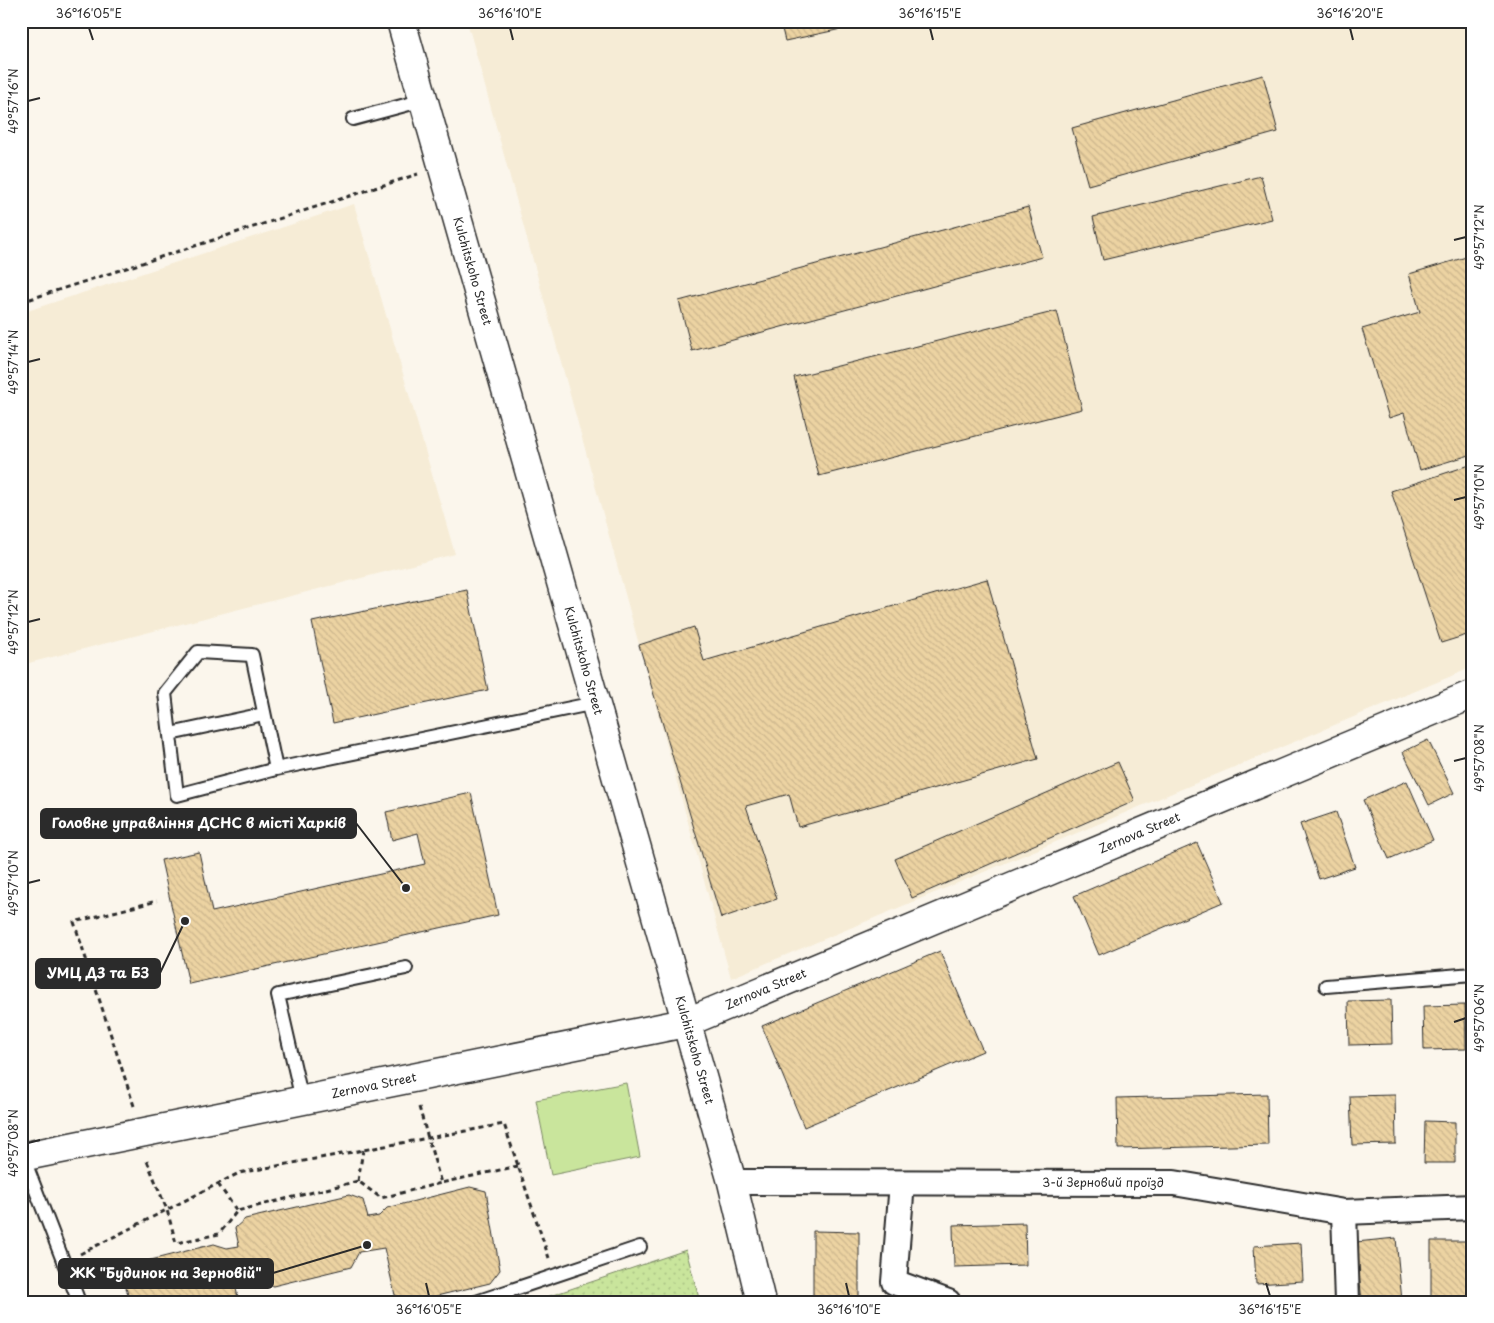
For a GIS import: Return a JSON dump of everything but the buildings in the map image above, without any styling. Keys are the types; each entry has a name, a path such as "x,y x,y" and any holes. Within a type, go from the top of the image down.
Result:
{"street":[{"name":"Kulchitskoho Street","path":"401,21 685,1023 732,1182 762,1302"},
{"name":"Zernova Street","path":"22,1157 685,1023 1473,694"},
{"name":"3-й Зерновий проїзд","path":"732,1182 1174,1183 1344,1212 1473,1207"},
{"path":"902,1183 894,1282 948,1302"},
{"path":"1344,1212 1347,1302"}],"lane":[{"path":"353,119 424,100"},
{"path":"276,769 252,655 198,652 165,693 177,795 276,769 595,703"},
{"path":"170,734 264,714"},
{"path":"302,1100 278,995 406,968"},
{"path":"1326,986 1473,974"},
{"path":"22,1157 79,1302"},
{"path":"476,1302 640,1247"}],"path":[{"path":"21,302 442,166"},
{"path":"142,1133 74,922 157,901"},
{"path":"419,1106 441,1183"},
{"path":"73,1258 239,1174 504,1124 555,1275"},
{"path":"358,1181 363,1150"},
{"path":"147,1161 167,1210 176,1243 219,1234 237,1211 358,1181"},
{"path":"358,1181 380,1198 518,1166"},
{"path":"218,1184 237,1211"}],"shaded area":[{"path":"467,21 1473,21 1473,667 731,978"},
{"path":"354,204 455,554 21,665 21,313"}],"green space":[{"path":"626,1083 640,1157 551,1175 536,1100"},
{"path":"686,1250 700,1302 532,1302"}],"place":[{"name":"Головне управління ДСНС в місті Харків","path":"406,888"},
{"name":"УМЦ ДЗ та БЗ","path":"185,921"},
{"name":"ЖК \"Будинок на Зерновій\"","path":"367,1245"}]}
